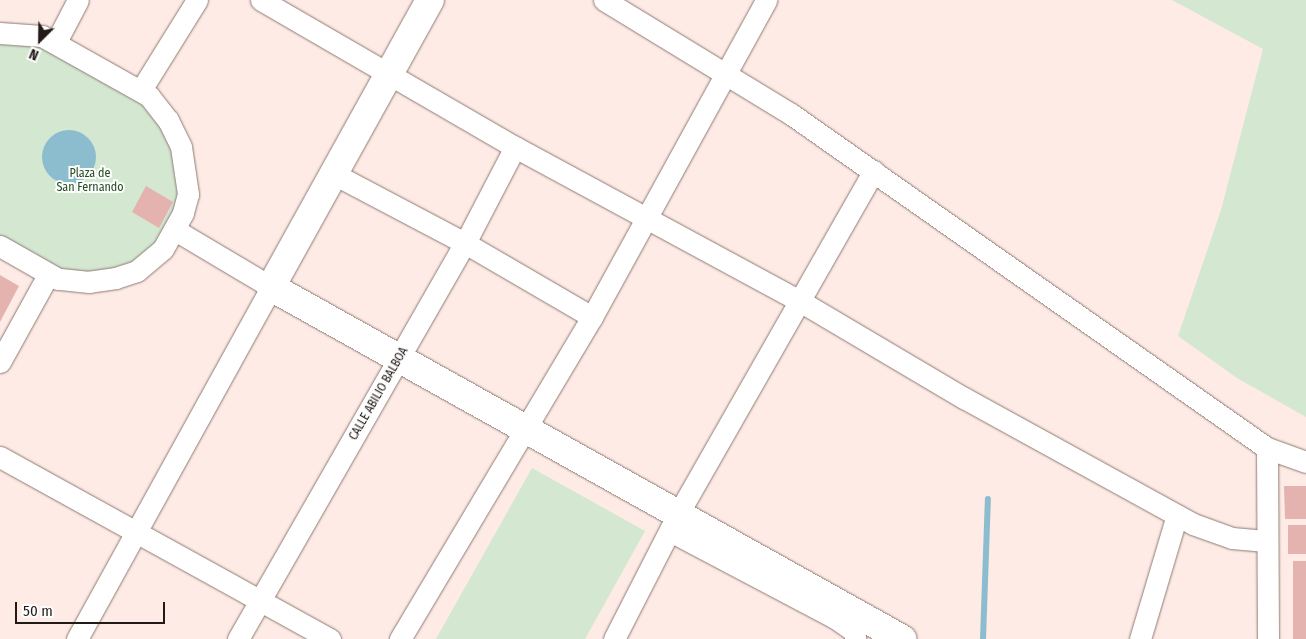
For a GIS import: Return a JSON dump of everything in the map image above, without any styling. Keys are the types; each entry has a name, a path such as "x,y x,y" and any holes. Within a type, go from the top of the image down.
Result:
{"street":[{"path":"56,42 78,0"},
{"path":"141,90 197,0"},
{"path":"261,0 515,147 798,300 964,398 1177,515 1215,534 1266,541"},
{"path":"77,639 134,532 430,0"},
{"path":"604,0 724,72 874,171 1267,448 1306,462"},
{"path":"400,639 592,316 644,217 766,0"},
{"path":"0,33 24,33 56,42 141,90 168,120 184,156 188,194 175,230 162,249 146,264 116,278 72,281 48,275 0,246"},
{"name":"CALLE ABILIO BALBOA","path":"238,639 258,600 465,243 515,147"},
{"path":"614,639 674,523 798,300 874,171"},
{"path":"334,174 465,243 592,316"},
{"path":"175,230 271,287 525,427 674,523 834,618 855,632 855,639"},
{"path":"0,362 48,275"},
{"path":"1267,448 1268,639"},
{"path":"0,457 330,639"},
{"path":"1140,639 1177,515"},
{"path":"674,523 842,606 902,639"}],"green space":[{"path":"1172,0 1306,0 1306,417 1237,378 1178,336 1221,210 1263,49"},
{"name":"Plaza de San Fernando","path":"0,40 39,43 136,95 171,140 179,201 157,243 125,269 103,273 60,271 0,240"},
{"path":"532,468 645,531 585,639 436,639"}],"water":[{"path":"64,130 74,130 84,134 92,142 96,157 92,172 84,180 74,184 64,184 54,180 46,172 42,162 42,152 46,142 54,134"}],"building":[{"path":"146,186 173,202 159,228 132,212"},
{"path":"0,275 19,286 0,322"},
{"path":"1284,486 1306,486 1306,519 1285,519"},
{"path":"1288,525 1306,525 1306,554 1288,554"},
{"path":"1293,561 1306,561 1306,639 1293,639"}],"waterway":[{"path":"983,639 988,499"}]}
